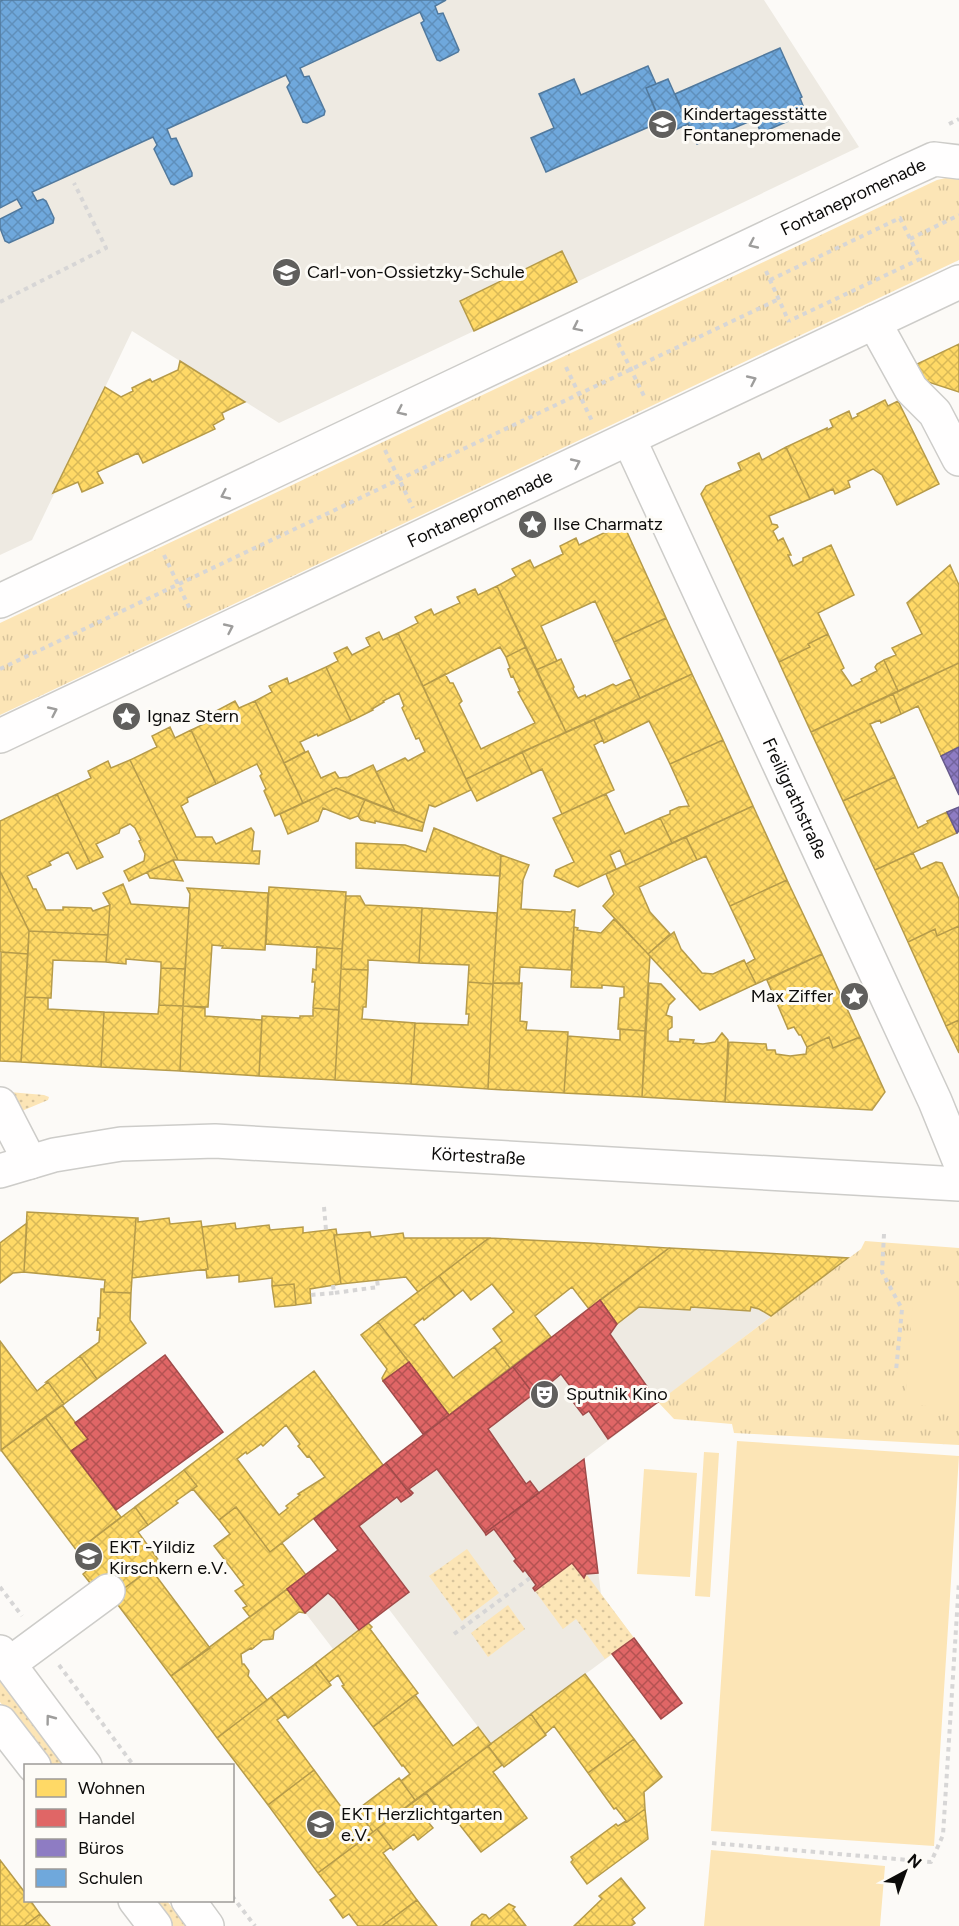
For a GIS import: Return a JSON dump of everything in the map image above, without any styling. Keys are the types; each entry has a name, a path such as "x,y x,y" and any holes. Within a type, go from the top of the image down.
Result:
{"street":[{"name":"Fontanepromenade","path":"0,601 901,174 934,159 959,162"},
{"name":"Fontanepromenade","path":"0,736 959,282"},
{"path":"874,322 911,389 935,413 959,459"},
{"name":"Freiligrathstraße","path":"628,438 934,1101 959,1160"},
{"path":"0,1104 30,1162"},
{"name":"Körtestraße","path":"0,1172 54,1155 121,1144 215,1141 959,1184"},
{"path":"84,1764 4,1658 40,1641 108,1591"},
{"path":"0,1722 32,1764"},
{"path":"137,1902 155,1926"},
{"path":"189,1902 207,1926"}],"path":[{"path":"949,124 959,119"},
{"path":"0,302 106,248 74,183"},
{"path":"910,239 959,215"},
{"path":"770,280 900,218 920,259 789,321"},
{"path":"762,263 793,329"},
{"path":"0,669 779,299"},
{"path":"613,333 649,407"},
{"path":"561,357 597,432"},
{"path":"382,443 417,517"},
{"path":"161,547 192,613"},
{"path":"324,1207 326,1230"},
{"path":"884,1234 882,1272 902,1309 896,1371"},
{"path":"311,1295 378,1287 377,1280"},
{"path":"333,1285 334,1293"},
{"path":"454,1634 530,1578"},
{"path":"712,1843 931,1862 943,1835 957,1656 959,1581"},
{"path":"0,1587 132,1764"},
{"path":"234,1899 255,1926"}],"shaded area":[{"name":"Carl-von-Ossietzky-Schule","path":"0,0 764,0 859,147 279,423 132,331 32,540 0,555"},
{"path":"669,1248 848,1258 584,1459 601,1594 634,1638 491,1744 388,1608 333,1649 287,1589 338,1550 314,1519"}],"green space":[{"path":"950,177 959,179 959,260 0,715 0,623 937,180"},
{"path":"9,1092 49,1097 48,1100 17,1113"},
{"path":"865,1241 959,1248 959,1445 734,1433 732,1424 674,1419 658,1402 861,1249"},
{"path":"914,1288 959,1293 959,1409 905,1404"},
{"path":"737,1441 959,1456 934,1846 711,1831"},
{"path":"704,1452 719,1453 710,1597 695,1596"},
{"path":"644,1469 697,1473 690,1577 637,1574"},
{"path":"467,1549 499,1593 462,1621 429,1576"},
{"path":"572,1563 584,1578 587,1575 634,1638 605,1659 576,1619 563,1629 535,1591"},
{"path":"508,1605 525,1629 488,1657 471,1633"},
{"path":"0,1678 65,1764 47,1764 0,1702"},
{"path":"711,1850 885,1866 880,1926 704,1926"},
{"path":"151,1902 168,1902 186,1926 169,1926"}],"building: Wohnen":[{"path":"562,251 577,282 474,331 460,301"},
{"path":"959,344 959,392 925,381 917,364"},
{"path":"180,361 245,402 222,413 224,419 213,425 215,429 143,463 138,453 97,472 103,483 82,492 78,482 53,493 105,387 121,397 133,391 132,388 150,379 152,382 178,370"},
{"path":"885,400 888,406 898,401 939,484 897,505 882,475 873,469 848,481 850,487 835,494 833,489 810,499 786,447 833,427 830,420 849,411 852,419 858,416 857,414"},
{"path":"786,447 810,499 769,516 772,524 778,527 773,531 778,541 783,538 791,555 788,555 793,566 803,561 803,558 831,545 854,595 818,613 828,634 808,644 810,647 779,662 701,494 706,486 741,470 738,463 759,453 762,460"},
{"path":"616,527 627,532 666,618 614,642 595,601 541,626 557,661 536,670 497,586 516,576 512,569 530,560 534,568 563,554 560,546 576,538 579,545"},
{"path":"950,565 959,585 959,663 898,691 884,660 896,655 892,648 922,634 907,603"},
{"path":"497,586 526,647 506,657 500,647 423,686 398,633 418,623 415,617 431,609 434,615 460,603 457,597 475,589 478,595"},
{"path":"666,618 692,674 640,698 614,642"},
{"path":"379,632 383,640 398,633 471,790 435,807 429,805 424,823 395,811 376,772 405,758 408,761 425,752 419,738 416,739 402,708 404,706 399,693 351,721 326,667 338,661 334,653 347,647 352,655 370,646 366,638"},
{"path":"828,634 844,668 841,670 852,686 877,671 875,667 884,660 898,691 811,732 779,662 810,647 808,644"},
{"path":"526,647 566,732 466,779 423,686 445,674 450,683 453,683 462,701 459,704 481,749 535,723 518,692 520,691 513,676 511,677 506,657"},
{"path":"561,659 578,698 631,679 640,698 566,732 536,670"},
{"path":"959,663 959,747 941,756 918,706 901,714 893,694"},
{"path":"326,667 351,721 300,742 305,752 284,763 255,701 272,692 269,686 287,678 289,684"},
{"path":"692,674 723,740 670,764 649,721 604,743 594,720"},
{"path":"893,694 901,714 881,723 880,720 870,724 895,777 843,801 811,732"},
{"path":"235,701 239,708 255,701 303,803 275,816 264,791 266,789 257,764 216,784 191,730 219,717 216,711"},
{"path":"594,720 603,740 594,745 614,790 562,814 542,769 532,774 522,752"},
{"path":"170,727 175,738 191,730 216,784 187,798 188,802 181,806 196,837 212,837 216,844 251,828 254,832 252,851 260,851 259,864 178,860 130,760 157,747 152,736"},
{"path":"723,740 753,806 672,843 660,818 679,807 689,806 670,764"},
{"path":"308,751 321,778 335,772 339,778 348,777 373,765 395,811 336,788 303,803 284,763"},
{"path":"522,752 532,774 477,801 466,779"},
{"path":"130,760 178,860 173,860 129,881 124,871 144,861 145,854 135,828 130,824 120,829 119,833 96,844 103,857 90,863 57,794 91,778 88,771 108,761 111,768"},
{"path":"895,777 918,828 947,812 957,833 875,870 843,801"},
{"path":"336,788 365,800 358,816 350,819 323,808 318,821 288,834 280,814"},
{"path":"57,794 90,863 77,869 68,852 49,862 51,865 27,876 46,910 63,910 63,907 91,908 93,911 110,905 108,935 29,931 0,871 0,821"},
{"path":"606,794 625,834 660,818 672,843 626,865 620,850 610,855 616,869 578,887 554,876 556,870 574,862 553,818"},
{"path":"365,800 424,823 422,831 361,820 358,816"},
{"path":"753,806 787,880 730,906 706,856 697,860 686,837"},
{"path":"434,828 501,855 500,876 356,868 356,843 405,845 426,852"},
{"path":"686,837 697,860 639,887 650,912 670,934 648,954 603,906 614,894 606,874"},
{"path":"913,853 921,869 936,862 942,863 959,899 959,926 937,936 935,929 908,942 875,870"},
{"path":"501,855 529,865 523,880 521,909 571,912 575,910 571,970 520,967 519,984 493,983"},
{"path":"173,860 183,881 150,878 147,872"},
{"path":"0,871 29,931 28,954 0,952"},
{"path":"787,880 822,954 756,984 746,964 755,959 730,906"},
{"path":"123,884 131,904 189,908 185,969 161,968 161,962 126,959 126,964 106,962 110,905 103,893"},
{"path":"269,887 346,892 342,949 266,944"},
{"path":"187,888 268,893 265,950 222,948 223,946 212,945 208,1007 183,1006 190,894"},
{"path":"346,896 360,896 365,905 422,908 419,963 368,960 368,970 341,969"},
{"path":"422,908 497,913 493,984 468,982 469,965 419,963"},
{"path":"614,919 650,956 645,1031 618,1029 620,998 624,997 624,987 602,985 602,988 571,987 574,927 578,928 577,930 601,933"},
{"path":"959,926 959,1020 946,1026 908,942 935,929 937,936"},
{"path":"29,931 108,935 106,962 53,960 51,998 25,997"},
{"path":"674,932 681,949 702,973 713,974 744,960 756,984 700,1010 648,954"},
{"path":"317,947 342,949 339,1010 313,1008 315,982 312,982 313,969 316,970"},
{"path":"1,952 28,954 21,1062 0,1061"},
{"path":"822,954 860,1037 833,1048 829,1037 807,1047 794,1027 788,1029 767,980"},
{"path":"161,968 185,969 183,1006 159,1005"},
{"path":"341,969 368,970 366,1007 363,1007 362,1019 415,1023 411,1084 335,1080"},
{"path":"468,982 493,984 488,1089 411,1084 415,1023 468,1025 469,1014 466,1014"},
{"path":"493,983 522,983 520,1021 527,1022 526,1030 568,1032 564,1093 488,1089"},
{"path":"649,983 661,984 675,999 669,1005 666,1015 672,1017 672,1027 668,1030 668,1041 694,1040 693,1043 703,1044 715,1042 722,1033 728,1040 725,1102 642,1097"},
{"path":"25,997 48,998 48,1009 104,1012 101,1067 21,1062"},
{"path":"159,1005 183,1006 180,1071 101,1067 104,1012 158,1014"},
{"path":"183,1006 205,1008 205,1016 262,1020 259,1076 180,1071"},
{"path":"313,1008 339,1010 335,1080 259,1076 262,1016 300,1018 300,1016 313,1016"},
{"path":"959,1020 959,1053 946,1026"},
{"path":"620,1029 645,1031 642,1097 564,1093 568,1036 620,1040"},
{"path":"829,1037 833,1048 860,1037 885,1092 872,1110 725,1102 729,1042 766,1044 767,1050 775,1050 776,1054 790,1056 806,1054 807,1047"},
{"path":"27,1212 136,1218 131,1293 104,1292 105,1280 24,1272"},
{"path":"136,1218 138,1222 169,1218 170,1224 201,1221 208,1269 132,1278"},
{"path":"27,1223 24,1272 13,1273 0,1283 0,1243"},
{"path":"235,1223 236,1229 269,1225 270,1230 303,1227 303,1233 336,1229 337,1235 334,1235 341,1284 310,1289 311,1303 296,1305 294,1284 272,1286 272,1278 239,1282 239,1275 207,1278 206,1269 208,1269 202,1227"},
{"path":"370,1232 371,1237 403,1233 404,1238 489,1238 418,1292 406,1277 341,1284 334,1235"},
{"path":"489,1238 669,1248 589,1309 572,1287 535,1316 551,1337 510,1368 494,1347 502,1341 493,1329 514,1312 492,1284 471,1300 463,1290 455,1296 439,1276"},
{"path":"669,1248 848,1258 771,1316 751,1307 750,1311 691,1307 690,1310 639,1307 617,1324 600,1300"},
{"path":"439,1276 455,1296 414,1325 453,1378 494,1347 510,1368 449,1415 378,1322"},
{"path":"294,1284 296,1305 275,1307 272,1286"},
{"path":"101,1289 104,1289 104,1292 131,1293 130,1320 146,1343 97,1379 80,1356 99,1342 100,1329 97,1330 98,1318 100,1318"},
{"path":"378,1322 409,1362 383,1381 382,1378 387,1369 361,1335"},
{"path":"0,1341 37,1391 48,1382 64,1404 1,1450"},
{"path":"80,1356 97,1379 64,1404 46,1382"},
{"path":"314,1371 383,1465 270,1552 236,1507 219,1520 193,1489 197,1486 184,1470","holes":["286,1425 300,1444 298,1446 325,1477 298,1494 300,1495 279,1515 237,1459 261,1444 263,1446"]},
{"path":"62,1405 88,1439 71,1451 45,1417"},
{"path":"45,1417 121,1517 77,1551 1,1450"},
{"path":"184,1470 197,1486 148,1525 135,1507"},
{"path":"135,1507 148,1525 138,1532 160,1562 112,1597 94,1588 83,1574 90,1568 77,1551"},
{"path":"236,1507 270,1552 282,1543 306,1575 250,1617 243,1608 247,1606 235,1591 244,1585 214,1546 230,1534 219,1520"},
{"path":"151,1569 210,1648 171,1676 112,1597"},
{"path":"287,1589 305,1613 299,1612 274,1631 273,1639 263,1640 241,1654 242,1664 249,1671 248,1676 267,1700 217,1738 171,1676"},
{"path":"368,1623 372,1627 370,1629 418,1693 373,1727 342,1686 344,1685 338,1675 329,1682 315,1664"},
{"path":"315,1664 331,1685 288,1718 271,1697"},
{"path":"585,1674 634,1739 588,1773 554,1726 545,1734 531,1714"},
{"path":"415,1695 453,1746 478,1727 491,1744 415,1800 401,1781 410,1774 373,1727"},
{"path":"271,1697 285,1714 277,1720 314,1770 268,1805 217,1738"},
{"path":"531,1714 546,1735 504,1767 488,1746"},
{"path":"634,1739 662,1777 644,1792 645,1809 627,1822 616,1808 614,1809 588,1773"},
{"path":"488,1746 502,1765 493,1772 527,1818 481,1852 452,1815 454,1813 449,1805 440,1811 426,1793"},
{"path":"314,1770 350,1819 358,1812 373,1832 318,1873 268,1805"},
{"path":"399,1778 415,1800 373,1832 357,1810"},
{"path":"426,1793 441,1814 429,1823 433,1828 418,1840 414,1834 393,1850 377,1829"},
{"path":"645,1809 648,1839 587,1884 571,1862 573,1860 571,1857 616,1824 618,1826 627,1822"},
{"path":"377,1829 391,1847 383,1853 417,1900 382,1926 358,1926 349,1914 343,1918 330,1900 336,1896 318,1873"},
{"path":"0,1860 24,1891 24,1902 31,1902 40,1914 24,1926 0,1926"},
{"path":"621,1878 645,1908 632,1919 635,1923 631,1926 574,1926 602,1899 599,1896"},
{"path":"417,1900 437,1926 382,1926"},
{"path":"509,1904 515,1907 513,1909 526,1926 471,1926 472,1922 482,1914 489,1919"},
{"path":"40,1914 50,1926 24,1926"}],"building: Handel":[{"path":"600,1300 617,1324 610,1334 658,1402 608,1439 589,1411 583,1415 573,1402 579,1398 561,1374 535,1396 513,1367"},
{"path":"165,1355 223,1432 116,1510 71,1451 88,1439 75,1423"},
{"path":"409,1362 449,1415 423,1434 383,1381"},
{"path":"513,1367 535,1396 532,1398 531,1396 488,1429 526,1484 530,1481 539,1493 485,1533 437,1469 409,1489 413,1493 411,1495 386,1463"},
{"path":"584,1459 598,1573 586,1574 584,1578 572,1563 535,1591 533,1588 536,1585 525,1570 523,1572 514,1561 516,1559 494,1529 486,1535 485,1533"},
{"path":"386,1463 411,1495 401,1502 397,1497 359,1526 409,1592 359,1630 328,1593 305,1613 287,1589 338,1550 314,1519"},
{"path":"634,1638 682,1703 661,1719 612,1654"}],"building: Büros":[{"path":"959,747 959,795 941,756"},
{"path":"959,807 959,831 957,833 947,812"}],"building: Schulen":[{"path":"446,0 435,6 438,14 443,13 459,50 440,61 437,60 421,23 424,21 420,12 300,68 304,77 309,76 325,111 324,115 307,123 303,122 287,87 290,83 286,75 167,129 171,139 176,138 192,176 174,185 171,184 154,149 157,145 153,137 32,192 37,201 43,199 46,201 54,218 53,223 9,243 5,241 0,228 0,219 22,208 17,199 0,208 0,1"},
{"path":"780,48 802,97 800,98 806,113 761,133 755,119 697,144 675,94"},
{"path":"648,66 656,84 646,88 660,122 546,172 531,138 554,128 539,94 574,79 581,95"},
{"path":"668,79 688,124 666,134 646,88"}],"place":[{"name":"Kindertagesstätte Fontanepromenade","path":"662,124"},
{"name":"Carl-von-Ossietzky-Schule","path":"286,272"},
{"name":"Ilse Charmatz","path":"532,524"},
{"name":"Ignaz Stern","path":"126,716"},
{"name":"Max Ziffer","path":"854,996"},
{"name":"Sputnik Kino","path":"545,1394"},
{"name":"EKT -Yildiz Kirschkern e.V.","path":"88,1557"},
{"name":"EKT Herzlichtgarten e.V.","path":"320,1824"}]}
